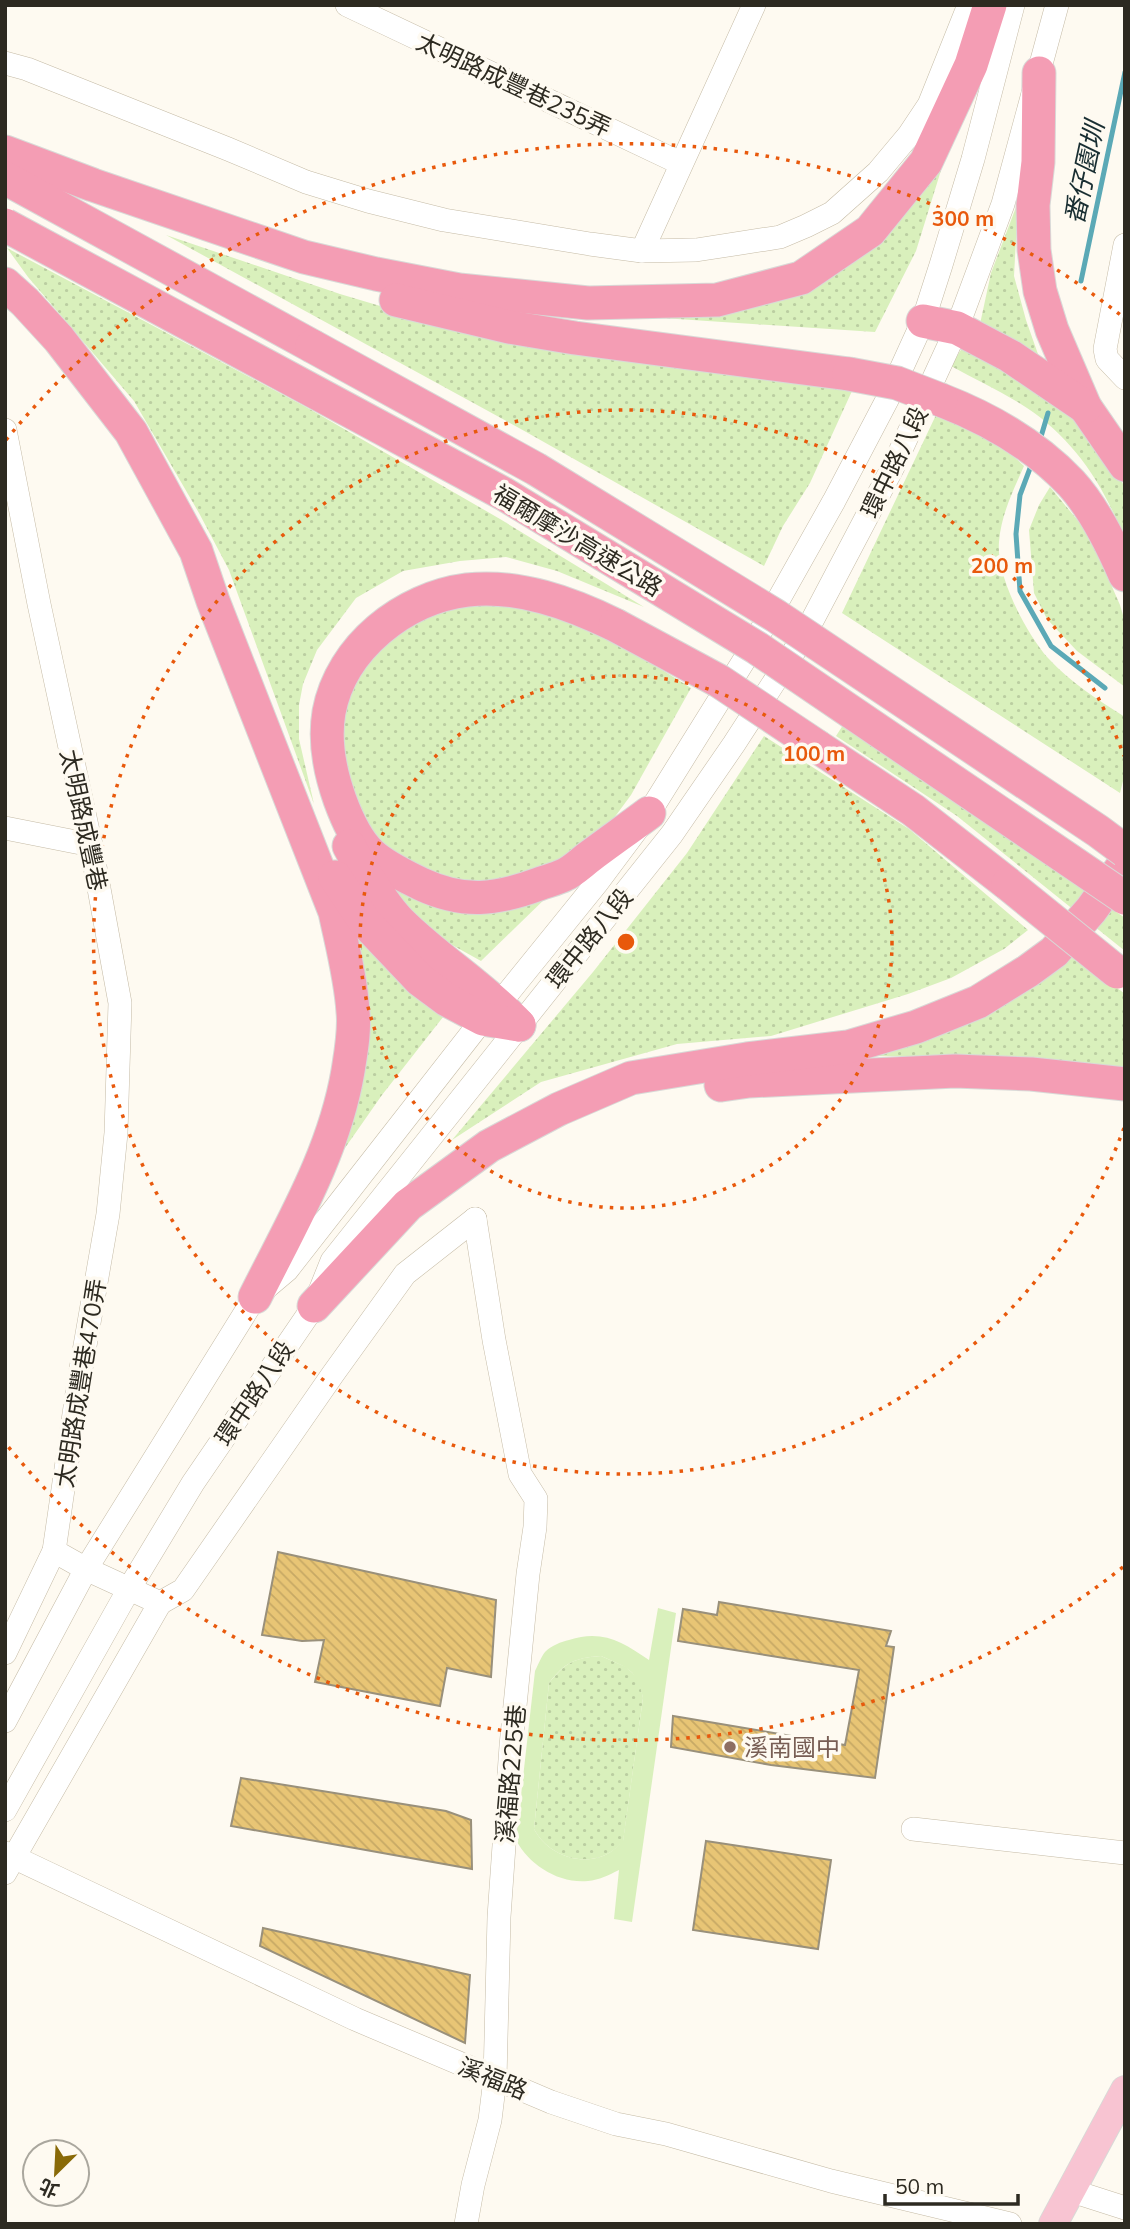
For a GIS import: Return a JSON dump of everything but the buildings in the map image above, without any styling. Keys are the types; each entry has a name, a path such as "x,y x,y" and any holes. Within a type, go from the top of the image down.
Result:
{"highway":[{"path":"5,152 93,186 304,257 459,290 588,303 717,300 801,278 870,231 926,162 971,65 990,5"},
{"path":"1039,73 1038,162 1033,205 1034,250 1040,291 1052,330 1085,407 1125,465"},
{"name":"福爾摩沙高速公路","path":"5,178 536,469 776,615 1125,851"},
{"path":"93,186 194,234 293,273 369,293 509,327 897,383 970,411 1021,439 1072,484 1101,526 1125,575"},
{"name":"福爾摩沙高速公路","path":"5,225 504,494 757,648 1125,898"},
{"path":"15,293 59,339 131,432 158,479 195,551 335,912 354,1014 345,1087 334,1133 315,1180 255,1297"},
{"path":"923,321 957,328 1010,356 1085,407"},
{"path":"500,1016 398,921 358,863 329,810 320,767 327,740 329,710 356,653 379,628 419,605 451,593 470,590 523,592 557,601 615,625 719,681 913,810 1121,975"},
{"path":"327,740 333,780 349,824 371,854 399,873 457,897 497,897 564,875 649,813"},
{"path":"298,818 365,922 420,980 447,1000 500,1016"},
{"path":"314,1306 408,1205 489,1146 559,1109 631,1078 747,1059 848,1047 916,1027 978,1002 1054,952 1091,910 1125,863"},
{"path":"559,1109 749,1081 955,1072 1031,1074 1125,1084"}],"main road":[{"path":"1053,2224 1125,2090"}],"street":[{"name":"太明路成豐巷235弄","path":"347,5 680,163"},
{"path":"642,251 754,5"},
{"path":"5,64 27,69 306,182 368,201 444,220 642,251 696,250 780,237 832,213 878,172 909,135 929,105 969,5"},
{"name":"環中路八段","path":"5,1810 129,1589 193,1483 314,1306 332,1261 500,1016 649,813 748,654 834,502 887,400 923,321 973,159 1013,5"},
{"name":"環中路八段","path":"5,1721 86,1569 255,1297 287,1270 500,1016 671,834 734,744 804,636 893,467 957,328 1003,205 1057,5"},
{"path":"1125,245 1105,349 1107,359 1125,378"},
{"name":"太明路成豐巷","path":"5,430 36,592 91,845 120,1003 116,1133 108,1214"},
{"path":"5,828 91,845"},
{"name":"太明路成豐巷470弄","path":"54,1551 79,1380 108,1214"},
{"name":"溪福路225巷","path":"160,1603 183,1590 405,1275 475,1219 494,1340 520,1474 536,1499 536,1527 528,1574 510,1759 499,1917 495,2079 490,2120 472,2185 466,2224"},
{"path":"5,1653 54,1551 160,1603 8,1861"},
{"path":"913,1829 1125,1853"},
{"name":"溪福路","path":"8,1861 184,1936 355,2019 551,2102 616,2123 666,2134 831,2181 1010,2224"},
{"path":"1072,2191 1125,2208"}],"green space":[{"path":"951,138 916,251 875,332 647,317 842,270 882,243 913,204"},
{"path":"1018,202 1014,276 1039,357 980,324 991,273"},
{"path":"166,235 407,314 852,391 810,483 783,526 764,566"},
{"path":"7,248 306,407 500,519 644,607 557,571 506,557 460,561 403,571 356,598 317,650 303,684 299,705 299,739 314,804 229,570 199,513 134,401 28,277"},
{"path":"962,348 1066,408 1102,451 1125,487 1125,541 1098,484 1059,434 1018,402 951,366"},
{"path":"936,415 974,426 1024,466 1002,522 999,556 1002,571 1022,619 1048,658 1075,683 1125,717 1125,773 1120,793 842,613"},
{"path":"1050,487 1089,534 1120,605 1125,622 1125,687 1077,651 1047,619 1034,593 1029,530"},
{"path":"459,605 523,605 598,630 691,688 631,795 597,841 567,863 480,887 410,869 362,825 339,735 353,685 378,647 417,621"},
{"path":"845,722 1125,918 1125,951 957,816 836,736"},
{"path":"764,736 909,829 1028,930 1004,949 951,978 908,994 771,1036 677,1044 541,1082 452,1140 593,972 687,853"},
{"path":"396,883 551,893 481,961 445,941 390,890"},
{"path":"356,932 447,1012 382,1095 331,1168"},
{"path":"1072,953 1125,994 1125,1073 988,1057 861,1056"},
{"path":"658,1608 676,1613 632,1922 614,1919 619,1870 592,1880 566,1879 537,1865 516,1840 535,1671 545,1652 563,1642 592,1636 612,1639 649,1660","holes":["601,1656 630,1670 638,1680 643,1698 623,1841 600,1857 571,1858 546,1844 534,1829 549,1683 560,1670 577,1660"]},
{"path":"601,1656 626,1667 639,1679 643,1698 623,1842 604,1856 590,1859 571,1858 546,1844 534,1829 549,1683 571,1662"}],"waterway":[{"name":"番仔園圳","path":"1081,281 1125,72"},
{"name":"番仔園圳","path":"1040,440 1048,413"},
{"name":"番仔園圳","path":"1032,463 1020,495 1016,534 1020,591 1051,646 1105,688"}],"place":[{"name":"溪南國中","path":"730,1747"}]}
